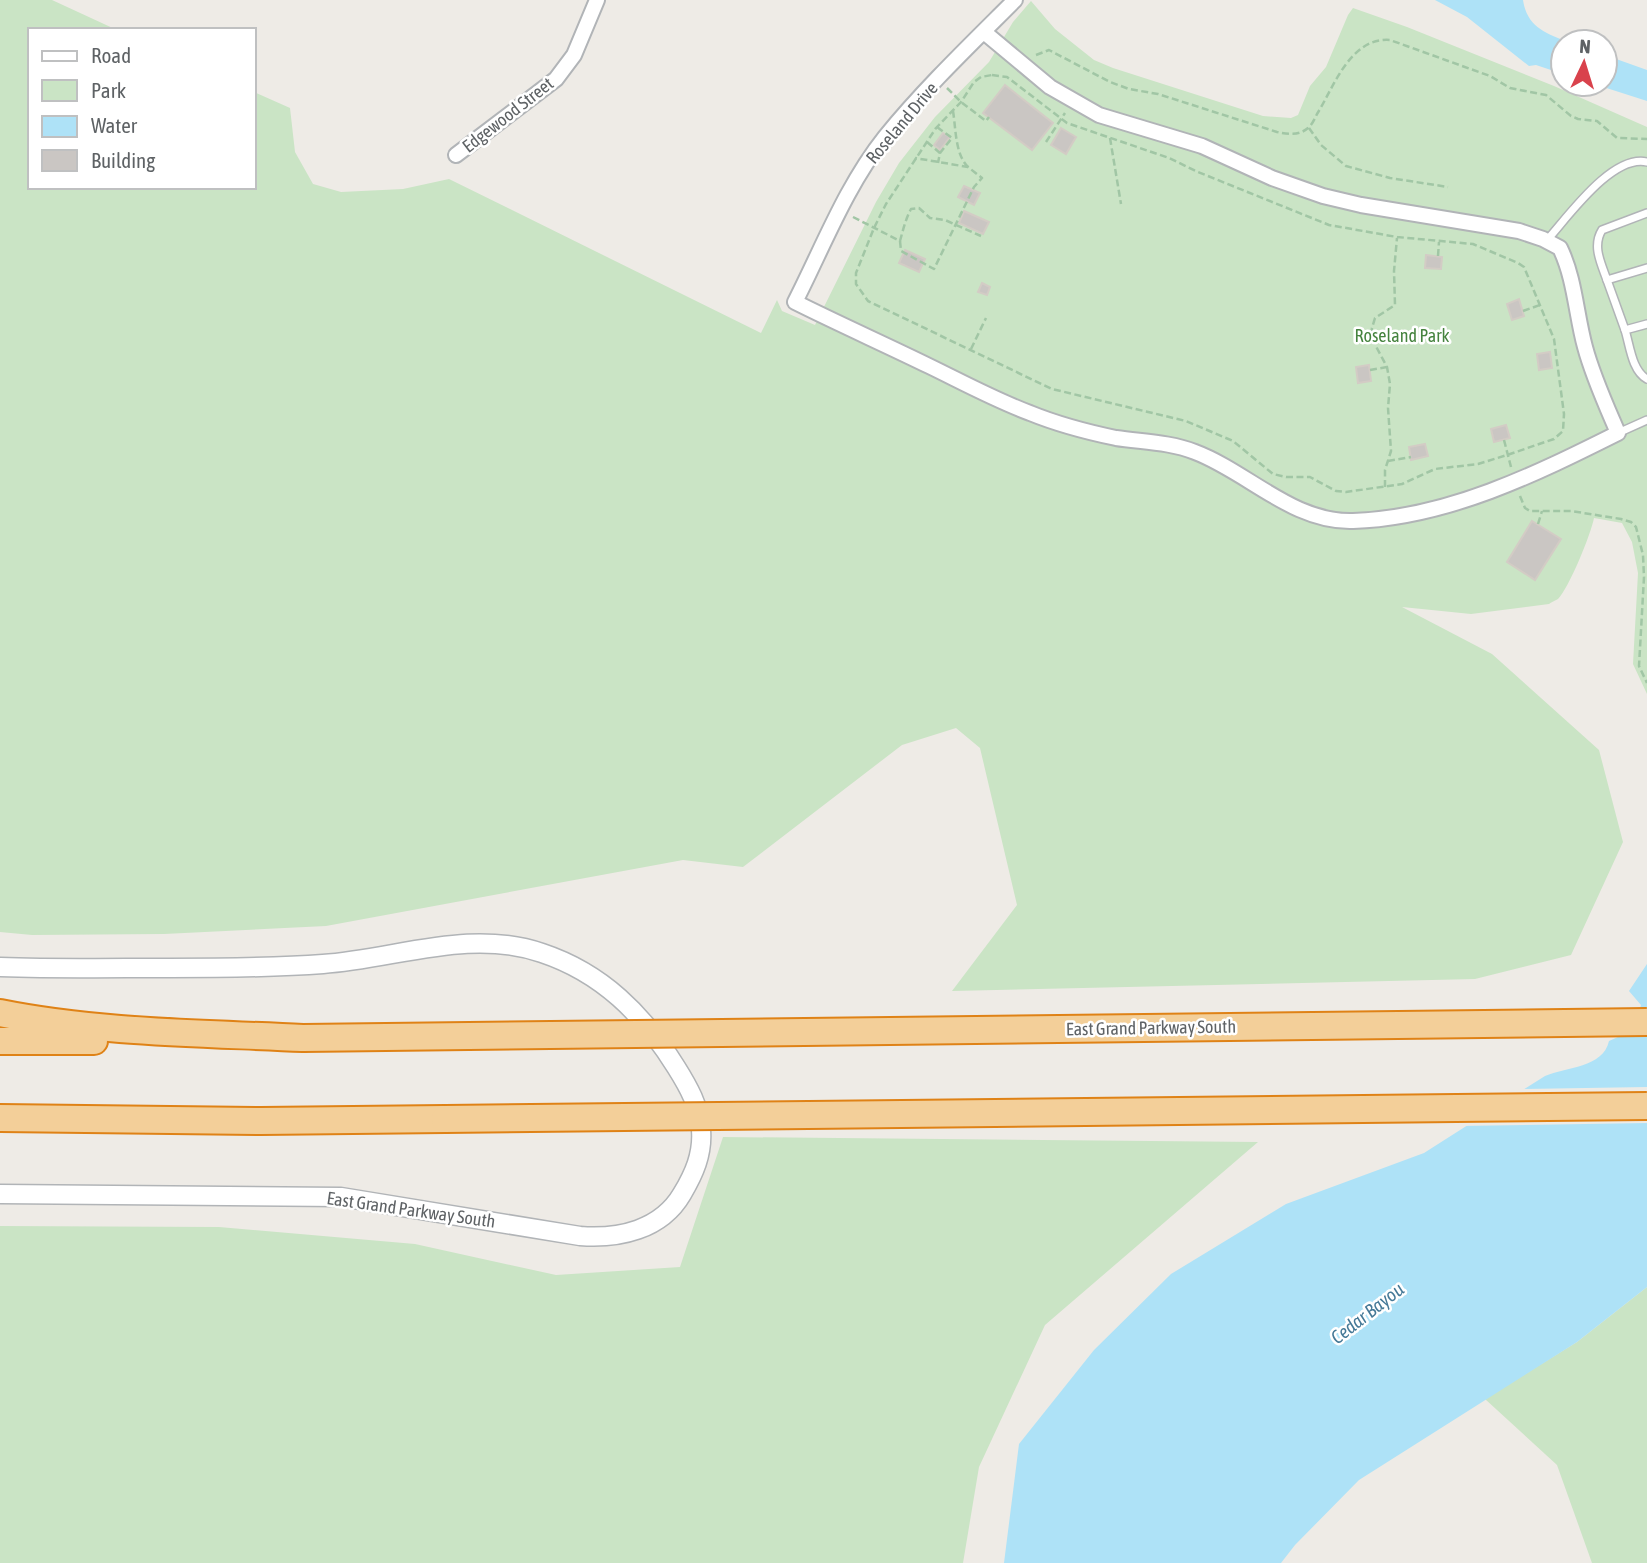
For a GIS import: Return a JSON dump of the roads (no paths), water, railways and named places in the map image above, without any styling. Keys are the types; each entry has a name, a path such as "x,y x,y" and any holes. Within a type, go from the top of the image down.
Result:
{"highway":[{"path":"0,1013 65,1023 160,1031 303,1038"},
{"name":"East Grand Parkway South","path":"0,1041 1647,1022"},
{"path":"0,1118 261,1121 1647,1106"},
{"path":"0,1135 261,1121"}],"street":[{"name":"Edgewood Street","path":"457,155 556,79 574,55 597,0"},
{"name":"Roseland Drive","path":"1015,0 885,138 853,186 794,302 1029,413 1115,438 1192,451 1300,509 1333,520 1386,518 1423,511 1490,491 1618,433"},
{"path":"984,32 1027,69 1072,101 1123,124 1202,146 1272,178 1324,197 1519,231 1560,247 1567,261 1584,345 1595,380 1618,433"},
{"name":"East Grand Parkway South","path":"0,967 278,967 356,961 450,944 509,945 572,965 603,983 632,1007 651,1029 684,1080 697,1107 701,1130 700,1154 693,1176 679,1200 649,1225 627,1234 603,1238 341,1197 0,1194"}],"lane":[{"path":"1547,240 1606,176 1625,164 1647,162"},
{"path":"1647,213 1602,230 1596,248 1637,370 1647,379"},
{"path":"1607,280 1647,268"},
{"path":"1625,330 1647,324"},
{"path":"1618,433 1647,420"}],"water":[{"path":"1435,0 1523,0 1533,23 1549,34 1549,69 1536,65 1529,66 1467,17"},
{"path":"1619,60 1647,70 1647,101 1619,92"},
{"path":"1647,964 1647,1020 1638,1015 1641,1005 1629,991"},
{"name":"Cedar Bayou","path":"1647,1024 1647,1287 1577,1342 1359,1480 1295,1545 1281,1563 1004,1563 1019,1444 1094,1350 1171,1274 1286,1204 1424,1153 1545,1076 1592,1062 1605,1050 1609,1041"}],"park label":[{"name":"Roseland Park","path":"1402,336"}]}
